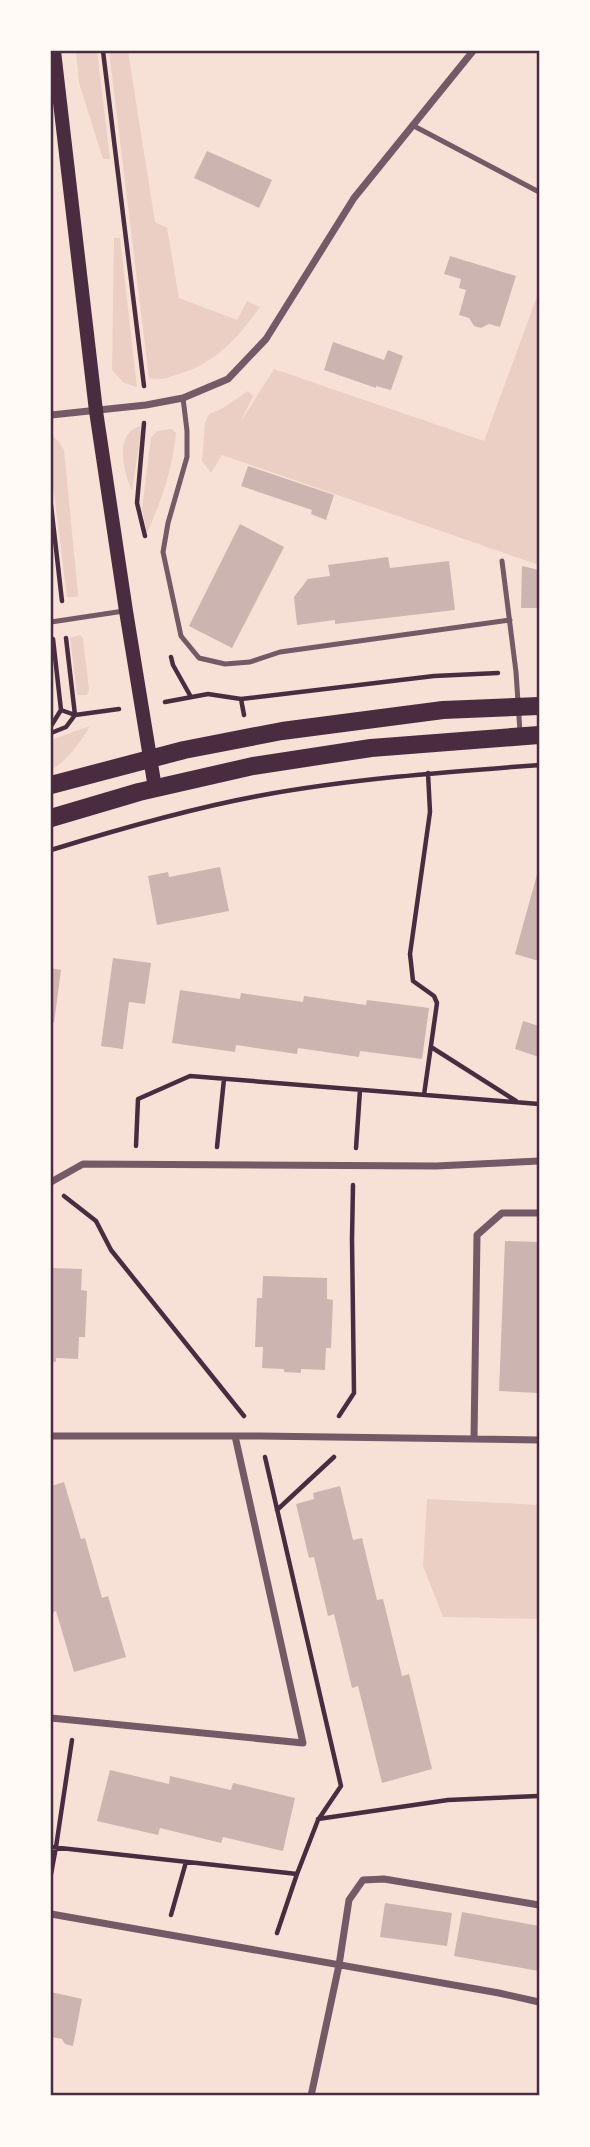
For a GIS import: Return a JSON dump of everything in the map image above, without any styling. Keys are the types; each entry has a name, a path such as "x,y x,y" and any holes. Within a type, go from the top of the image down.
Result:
{"main road":[{"path":"54,51 96,411 155,788"},
{"path":"51,785 149,759 282,731 443,710 539,706"},
{"path":"51,818 155,788 253,766 371,748 539,735"}],"street":[{"path":"51,415 146,405 183,398 228,379 266,339 354,198 473,51"},
{"path":"51,1182 83,1164 436,1166 539,1161"},
{"path":"474,1439 477,1235 502,1213 539,1213"},
{"path":"51,1436 539,1440"},
{"path":"51,1718 303,1743 235,1436"},
{"path":"311,2096 339,1965 349,1900 363,1880 384,1879 539,1905"},
{"path":"51,1914 539,2001"}],"lane":[{"path":"412,125 539,192"},
{"path":"183,398 187,457 168,523 163,552 181,636 199,658 225,664 250,662 280,652 509,620"},
{"path":"502,561 516,672 520,735"},
{"path":"51,622 126,611"}],"path":[{"path":"103,51 146,405 137,503 146,543"},
{"path":"51,622 61,710 51,726"},
{"path":"170,652 173,665 191,697"},
{"path":"241,699 434,676 516,672"},
{"path":"61,710 75,715"},
{"path":"51,850 123,828 257,796 428,773 539,765"},
{"path":"424,1095 437,1003 434,996 413,981 410,954 430,812 428,773"},
{"path":"431,1046 519,1102"},
{"path":"136,1165 138,1099 190,1076 539,1104"},
{"path":"219,1129 224,1079"},
{"path":"326,1437 354,1393 352,1240 360,1090"},
{"path":"60,1193 96,1221 111,1250"},
{"path":"277,1510 355,1437"},
{"path":"51,1874 74,1720"},
{"path":"317,1820 448,1800 539,1796"},
{"path":"54,1847 297,1874 271,1953"},
{"path":"166,1935 186,1862"}],"shaded area":[{"path":"76,51 97,51 110,159 103,159 79,83"},
{"path":"109,51 128,51 155,222 167,228 179,298 237,320 247,301 260,307 224,349 202,365 162,379 149,378"},
{"path":"114,238 120,238 137,387 124,383 112,370"},
{"path":"539,291 539,565 222,455 211,473 202,461 205,423 209,414 248,391 253,396 240,423 274,369 484,441"},
{"path":"140,426 132,491 124,465 123,445 132,430"},
{"path":"172,429 176,433 169,472 147,533 142,509 151,437 157,431"},
{"path":"51,435 64,450 77,597 67,597 51,469"},
{"path":"80,635 83,638 89,690 87,695 77,695 70,638"},
{"path":"90,726 73,751 51,770 51,740"},
{"path":"427,1499 539,1505 539,1619 443,1617 423,1566"}],"building":[{"path":"207,151 272,180 259,208 194,178"},
{"path":"450,256 516,276 500,327 489,324 481,328 474,326 469,318 459,315 466,290 459,288 461,279 444,274"},
{"path":"333,342 384,360 388,350 403,356 391,390 376,388 324,370"},
{"path":"248,466 334,495 326,520 311,514 312,510 241,486"},
{"path":"240,524 284,547 232,648 189,626"},
{"path":"388,557 390,568 449,561 455,610 335,624 335,620 297,625 294,597 308,579 330,576 328,565"},
{"path":"522,566 539,570 539,608 521,608"},
{"path":"220,867 229,911 157,925 148,876 168,872 169,877"},
{"path":"539,871 539,961 515,954"},
{"path":"113,958 151,963 145,1004 129,1002 123,1049 101,1046"},
{"path":"51,968 61,970 54,1023 51,1022"},
{"path":"180,990 240,999 241,993 303,1002 304,996 366,1005 367,1000 429,1008 422,1059 360,1051 359,1057 298,1048 297,1054 236,1045 235,1052 172,1043"},
{"path":"523,1021 539,1026 539,1057 515,1049"},
{"path":"505,1241 539,1242 539,1393 499,1391"},
{"path":"51,1268 82,1269 81,1290 87,1291 85,1337 79,1337 78,1359 56,1358 56,1362 51,1361"},
{"path":"263,1276 327,1278 327,1299 333,1300 331,1348 326,1348 325,1370 301,1369 301,1373 262,1368 263,1347 255,1347 257,1298 262,1298"},
{"path":"64,1482 81,1539 85,1538 102,1598 108,1596 126,1657 74,1672 56,1611 51,1613 51,1486"},
{"path":"340,1486 353,1540 362,1538 377,1600 383,1599 402,1676 409,1674 432,1769 382,1783 358,1686 352,1688 334,1614 328,1616 314,1557 309,1558 296,1504 314,1499 313,1493"},
{"path":"110,1770 169,1784 170,1776 231,1790 233,1783 295,1798 283,1851 223,1837 221,1843 160,1828 158,1835 97,1821"},
{"path":"385,1903 452,1913 447,1946 380,1937"},
{"path":"462,1912 539,1926 539,1971 454,1956"},
{"path":"51,1992 82,1999 73,2046 65,2044 62,2039 51,2037"}]}
